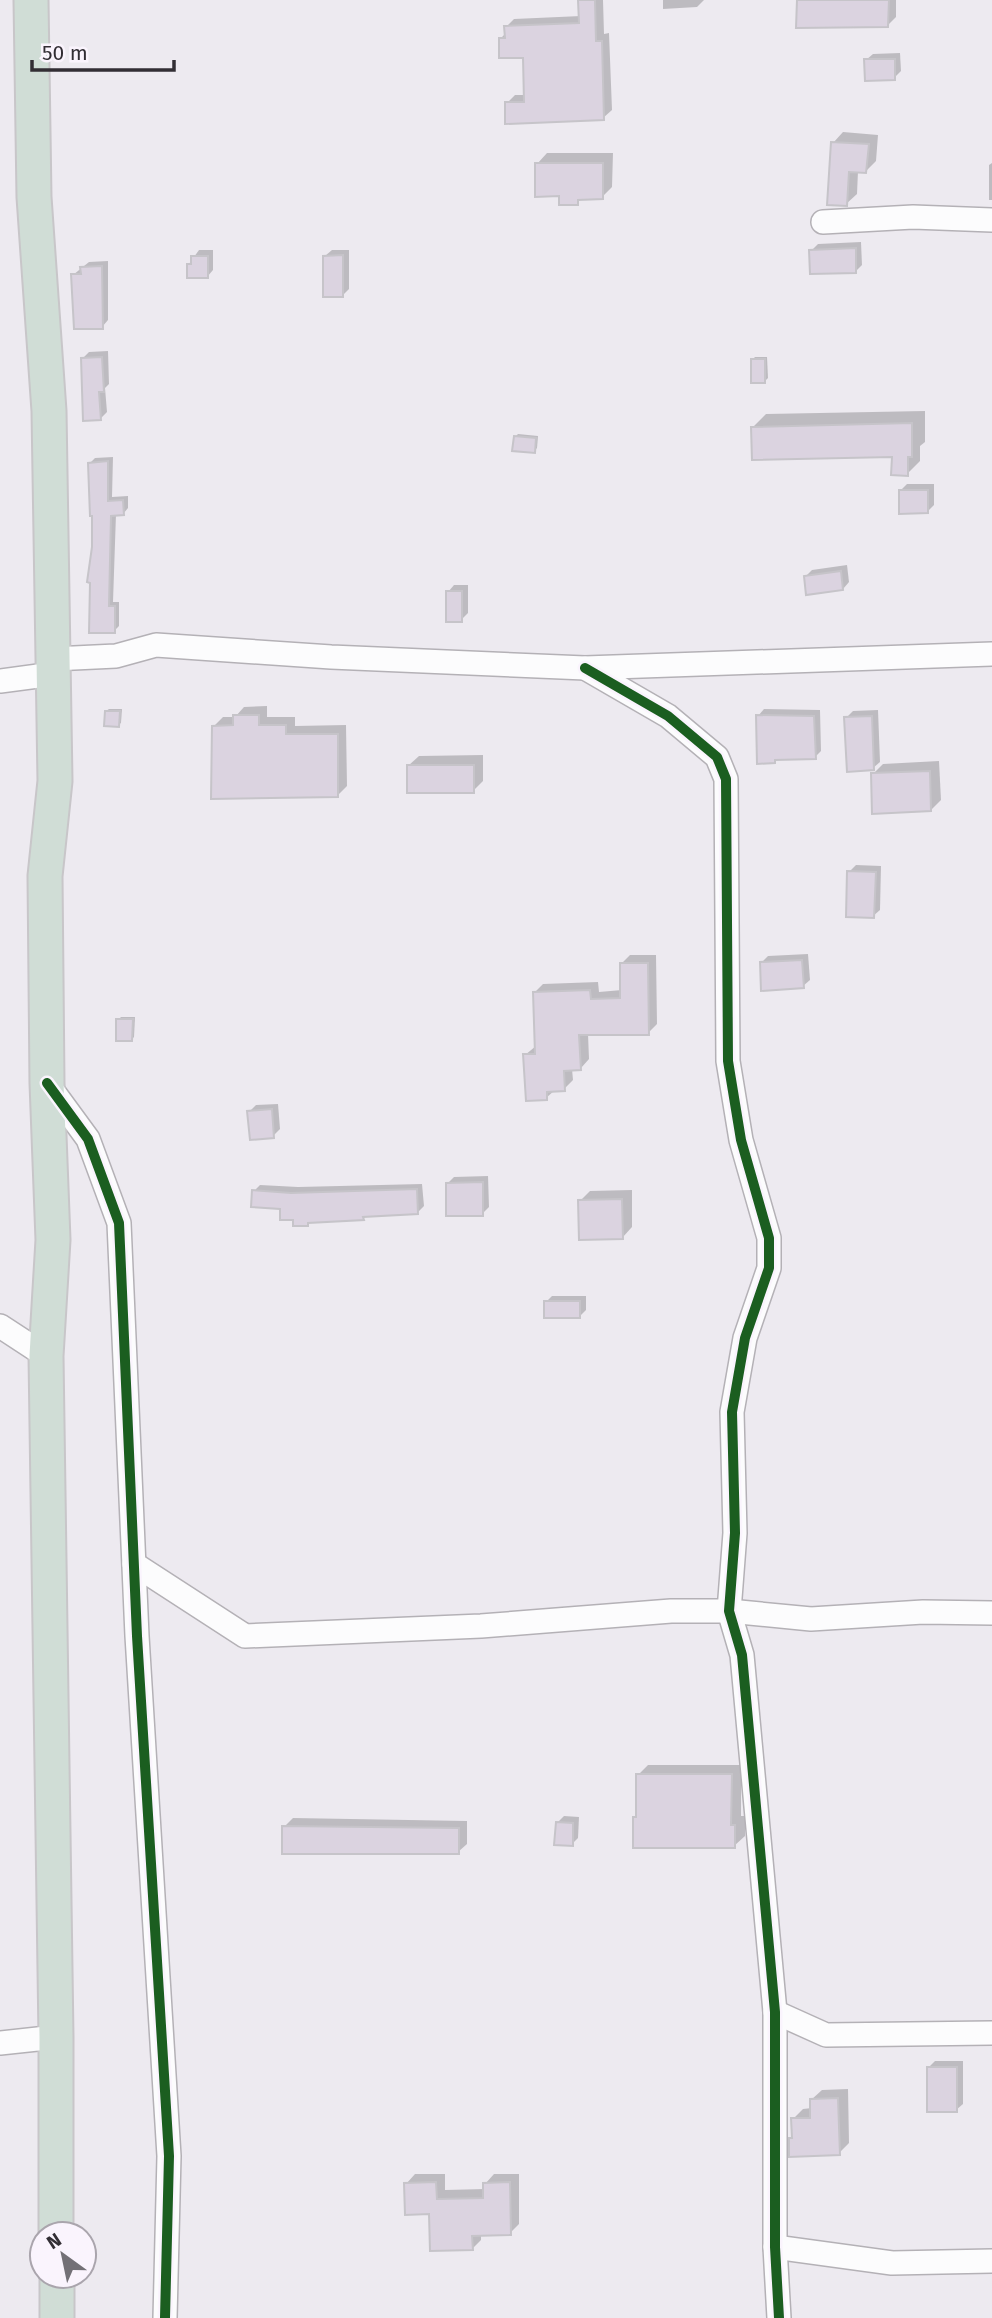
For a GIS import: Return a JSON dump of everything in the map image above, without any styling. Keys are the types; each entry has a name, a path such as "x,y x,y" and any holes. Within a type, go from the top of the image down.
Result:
{"highway":[{"path":"31,0 34,197 50,411 55,781 45,876 47,1083 53,1240 46,1356 56,2038 56,2220"},
{"path":"57,2290 57,2318"}],"street":[{"path":"823,222 913,216 992,220"},
{"path":"0,681 156,645 331,657 585,668 992,653"},
{"path":"585,668 668,716 717,757 726,779 728,1061 741,1140 769,1238 769,1268 745,1338 733,1412 735,1533 729,1611 742,1655 775,2012 775,2248 779,2318"},
{"path":"47,1083 88,1139 119,1223 138,1649 169,2156 165,2318"},
{"path":"0,1326 46,1356"},
{"path":"134,1564 244,1636 481,1626 671,1611 729,1611 811,1619 923,1612 992,1614"},
{"path":"775,2012 826,2035 992,2033"},
{"path":"0,2043 56,2038"},
{"path":"775,2248 892,2263 992,2260"}],"building":[{"path":"578,0 595,0 596,41 602,41 604,120 505,124 505,102 524,102 523,58 499,58 499,38 505,38 504,26 579,23"},
{"path":"797,0 889,0 888,27 796,28"},
{"path":"864,59 895,59 895,80 865,81"},
{"path":"831,142 869,144 866,173 849,172 847,206 827,205"},
{"path":"535,163 603,163 603,199 578,200 578,205 559,205 559,196 535,197"},
{"path":"856,248 856,273 810,274 809,250"},
{"path":"343,255 343,297 323,297 323,256"},
{"path":"191,256 208,256 208,278 187,278 187,264 191,264"},
{"path":"102,266 103,329 74,329 71,274 81,274 80,267"},
{"path":"102,357 104,392 99,392 101,420 83,421 81,358"},
{"path":"751,359 765,359 765,383 751,383"},
{"path":"912,423 912,457 908,457 908,476 891,475 892,457 752,460 751,427"},
{"path":"514,436 536,438 535,453 512,451"},
{"path":"108,461 108,501 123,500 124,515 111,516 109,606 115,606 115,633 89,633 90,583 87,582 92,547 92,516 88,463"},
{"path":"899,490 928,490 928,513 899,514"},
{"path":"841,571 843,590 806,595 804,576"},
{"path":"446,591 462,591 462,622 446,622"},
{"path":"105,711 120,711 119,727 104,726"},
{"path":"233,715 259,715 259,725 286,725 286,734 338,734 338,797 211,799 212,726 233,725"},
{"path":"756,715 814,716 816,759 775,760 775,763 757,764"},
{"path":"872,716 874,770 847,772 844,717"},
{"path":"407,765 474,765 474,793 407,793"},
{"path":"930,771 931,811 872,814 871,773"},
{"path":"847,871 876,872 874,918 846,917"},
{"path":"802,960 804,988 761,991 760,962"},
{"path":"620,963 648,963 649,1035 579,1035 581,1070 564,1071 565,1091 547,1092 547,1100 526,1101 523,1054 535,1054 533,992 590,990 591,999 620,998"},
{"path":"116,1019 133,1019 132,1041 116,1041"},
{"path":"272,1109 274,1138 250,1140 247,1111"},
{"path":"483,1182 483,1216 446,1216 446,1183"},
{"path":"417,1189 418,1214 363,1217 364,1220 293,1226 293,1220 280,1220 280,1209 251,1207 252,1190 291,1193"},
{"path":"622,1199 623,1239 579,1240 578,1200"},
{"path":"544,1301 580,1301 580,1318 544,1318"},
{"path":"636,1774 732,1774 731,1825 735,1825 735,1848 633,1848"},
{"path":"556,1822 573,1823 573,1846 554,1845"},
{"path":"282,1826 459,1828 459,1854 282,1854"},
{"path":"927,2067 957,2067 957,2112 927,2112"},
{"path":"838,2098 840,2155 789,2157 791,2118 810,2118 810,2099"},
{"path":"436,2182 437,2199 483,2198 483,2183 510,2182 511,2235 472,2236 473,2250 430,2251 429,2214 405,2215 404,2183"}],"cycle path":[{"path":"585,668 668,716 717,757 726,779 728,1061 741,1140 769,1238 769,1268 745,1338 732,1412 735,1533 729,1611 742,1655 775,2012 775,2247 779,2318"},
{"path":"47,1083 88,1139 119,1223 137,1636 169,2156 165,2318"}]}
